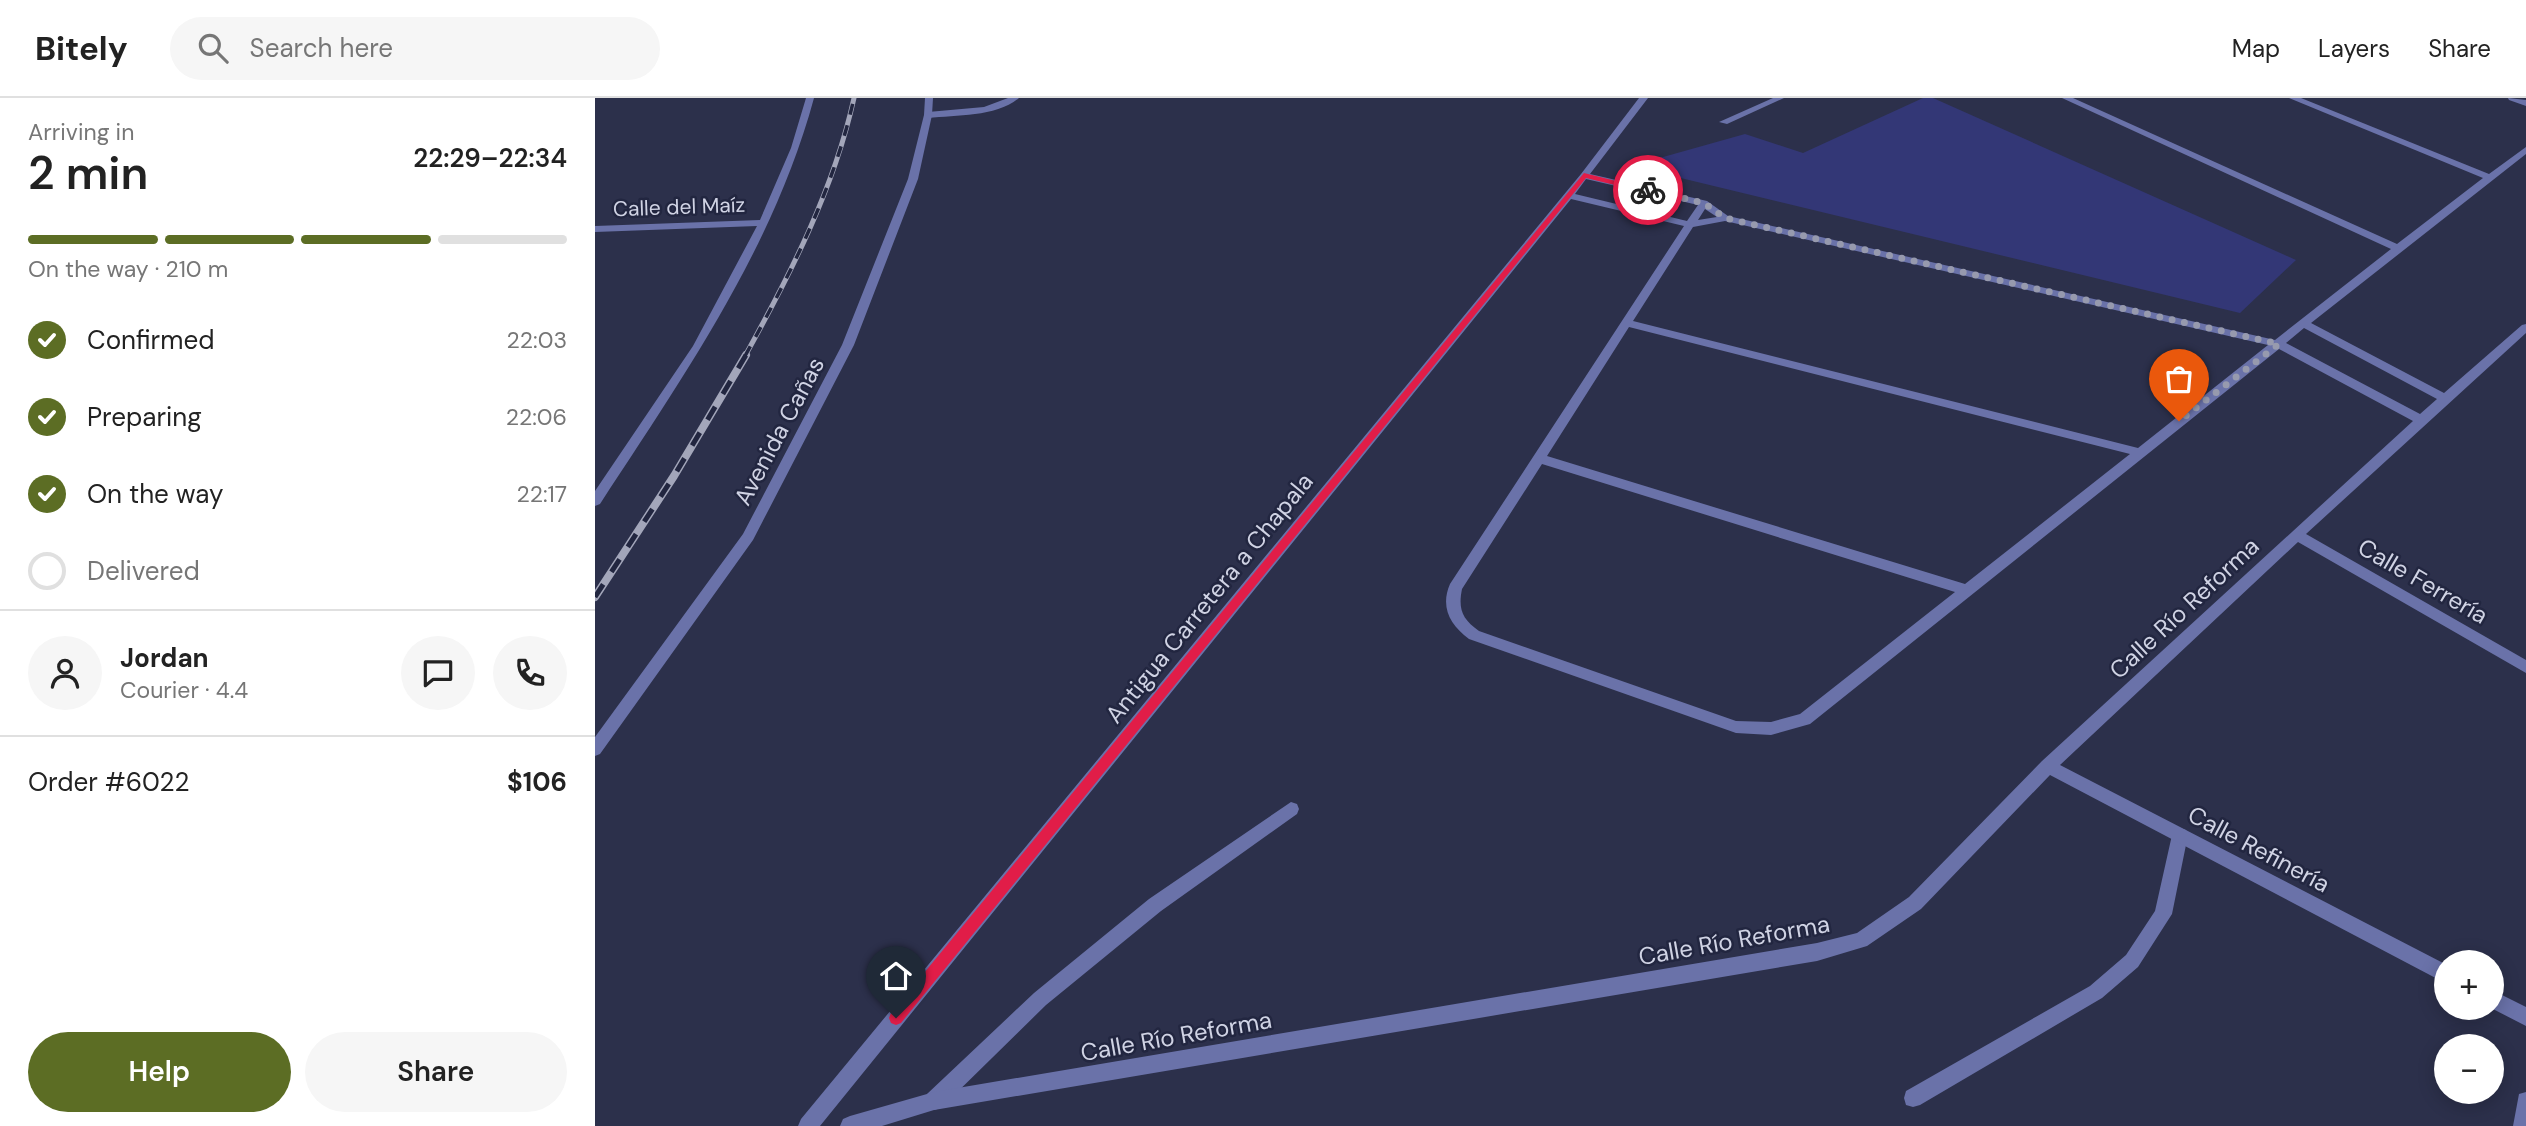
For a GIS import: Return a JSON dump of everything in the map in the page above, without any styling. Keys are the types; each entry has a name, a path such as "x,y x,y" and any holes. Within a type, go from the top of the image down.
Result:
{"street":[{"path":"595,501 698,346 764,223 796,148 810,98"},
{"name":"Avenida Cañas","path":"595,749 748,537 848,345 913,179 928,115 929,98"},
{"path":"928,115 987,107 1007,103 1015,98"},
{"name":"Antigua Carretera a Chapala","path":"808,1126 1584,176 1644,98"},
{"path":"1724,121 1780,98"},
{"path":"2066,98 2397,248"},
{"path":"2293,98 2490,178"},
{"path":"2512,98 2526,103"},
{"path":"1704,203 1455,588 1452,601 1458,624 1474,635 1736,727 1763,731 1787,727 1805,719 2397,248 2526,150"},
{"path":"1584,176 1704,203 1725,218 2279,344 2421,420"},
{"path":"1568,195 1690,225 1725,218"},
{"name":"Calle del Maíz","path":"595,229 764,223"},
{"path":"1626,323 2139,452"},
{"path":"2304,324 2445,398"},
{"name":"Calle Río Reforma","path":"850,1126 934,1101 1817,952 1861,940 1915,903 2048,766 2421,420 2526,327"},
{"path":"1538,458 1966,590"},
{"name":"Calle Ferrería","path":"2298,536 2526,667"},
{"name":"Calle Refinería","path":"2048,766 2434,968"},
{"path":"934,1101 1040,999 1123,930 1291,809"},
{"path":"1913,1098 2096,992 2132,961 2163,914 2180,835"},
{"path":"2504,1005 2526,1017"},
{"path":"2523,1126 2526,1101"}],"shaded area":[{"path":"1923,98 1933,98 2296,260 2240,313 1631,166 1745,134 1803,153"}],"railway":[{"path":"745,356 778,294 823,198 854,98"},
{"path":"595,597 674,476 746,355"}],"way so far":[{"path":"1648,190 1704,203 1725,218 2279,344 2179,421"}],"route":[{"path":"896,1018 1584,176 1648,190"}]}
